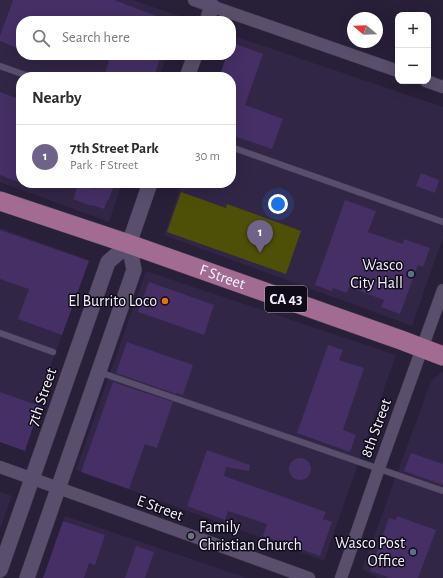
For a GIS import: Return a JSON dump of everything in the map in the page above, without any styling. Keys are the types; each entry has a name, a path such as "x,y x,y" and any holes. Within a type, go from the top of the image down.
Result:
{"main road":[{"name":"F Street","path":"0,201 129,244 443,356"}],"street":[{"path":"194,0 395,70"},
{"path":"209,16 212,6"},
{"path":"189,72 193,60"},
{"path":"431,83 443,87"},
{"path":"27,578 134,270 129,244 148,188"},
{"name":"7th Street","path":"0,570 108,262 129,244"},
{"name":"8th Street","path":"341,578 443,290"},
{"name":"E Street","path":"0,467 308,578"}],"lane":[{"path":"0,66 17,72"},
{"path":"236,150 443,222"},
{"path":"0,334 53,352"},
{"path":"99,372 443,491"}],"shaded area":[{"path":"0,0 132,0 180,16 16,16 16,60 165,60 161,72 16,72 16,188 0,182"},
{"path":"236,37 443,107 443,237 412,326 164,235 180,188 236,188 236,72 231,72 231,60 236,60"},
{"path":"16,188 120,188 109,222"},
{"path":"181,192 226,208 227,204 301,231 286,274 167,232"},
{"path":"0,228 89,260 21,448 0,441"},
{"path":"146,271 396,355 324,561 76,470"},
{"path":"443,371 443,578 377,578 362,569 431,381"},
{"path":"0,492 12,496 0,529"},
{"path":"65,516 247,578 43,578"}],"building":[{"path":"13,0 114,0 156,16 16,16 16,48 0,41 0,36"},
{"path":"236,44 263,54 245,105 283,119 272,149 236,137 236,72 221,72 225,60 236,60"},
{"path":"109,60 159,60 156,72 106,72"},
{"path":"0,92 16,98 16,181 0,175"},
{"path":"421,173 439,180 435,193 416,186"},
{"path":"77,188 113,188 104,209 73,199"},
{"path":"345,200 376,211 368,232 403,244 404,239 430,248 423,267 418,265 400,314 381,307 384,300 349,287 347,293 333,288 332,291 315,285"},
{"path":"0,230 89,261 62,335 18,319 29,289 0,279"},
{"path":"149,282 214,305 204,335 138,312"},
{"path":"127,342 193,365 183,395 176,394 116,373"},
{"path":"328,345 343,350 339,360 364,368 343,430 356,435 350,452 297,433"},
{"path":"113,382 173,402 157,448 145,444 129,489 81,472"},
{"path":"0,392 40,406 25,451 0,442"},
{"path":"207,450 250,465 249,471 226,467 224,476 326,512 323,519 332,522 320,556 263,536 267,524 228,511 225,520 187,506"},
{"path":"411,453 443,464 443,485 404,471"},
{"path":"300,458 308,461 311,469 308,477 300,480 292,477 289,469 292,461"},
{"path":"397,516 436,530 418,578 391,578 370,571 389,518 396,520"},
{"path":"63,521 105,535 95,565 89,563 84,578 43,578"},
{"path":"136,546 154,552 145,578 125,578"}],"place":[{"name":"7th Street Park","path":"260,253"},
{"name":"Wasco City Hall","path":"411,274"},
{"name":"El Burrito Loco","path":"165,301"},
{"name":"Family Christian Church","path":"191,536"},
{"name":"Wasco Post Office","path":"413,552"}]}
